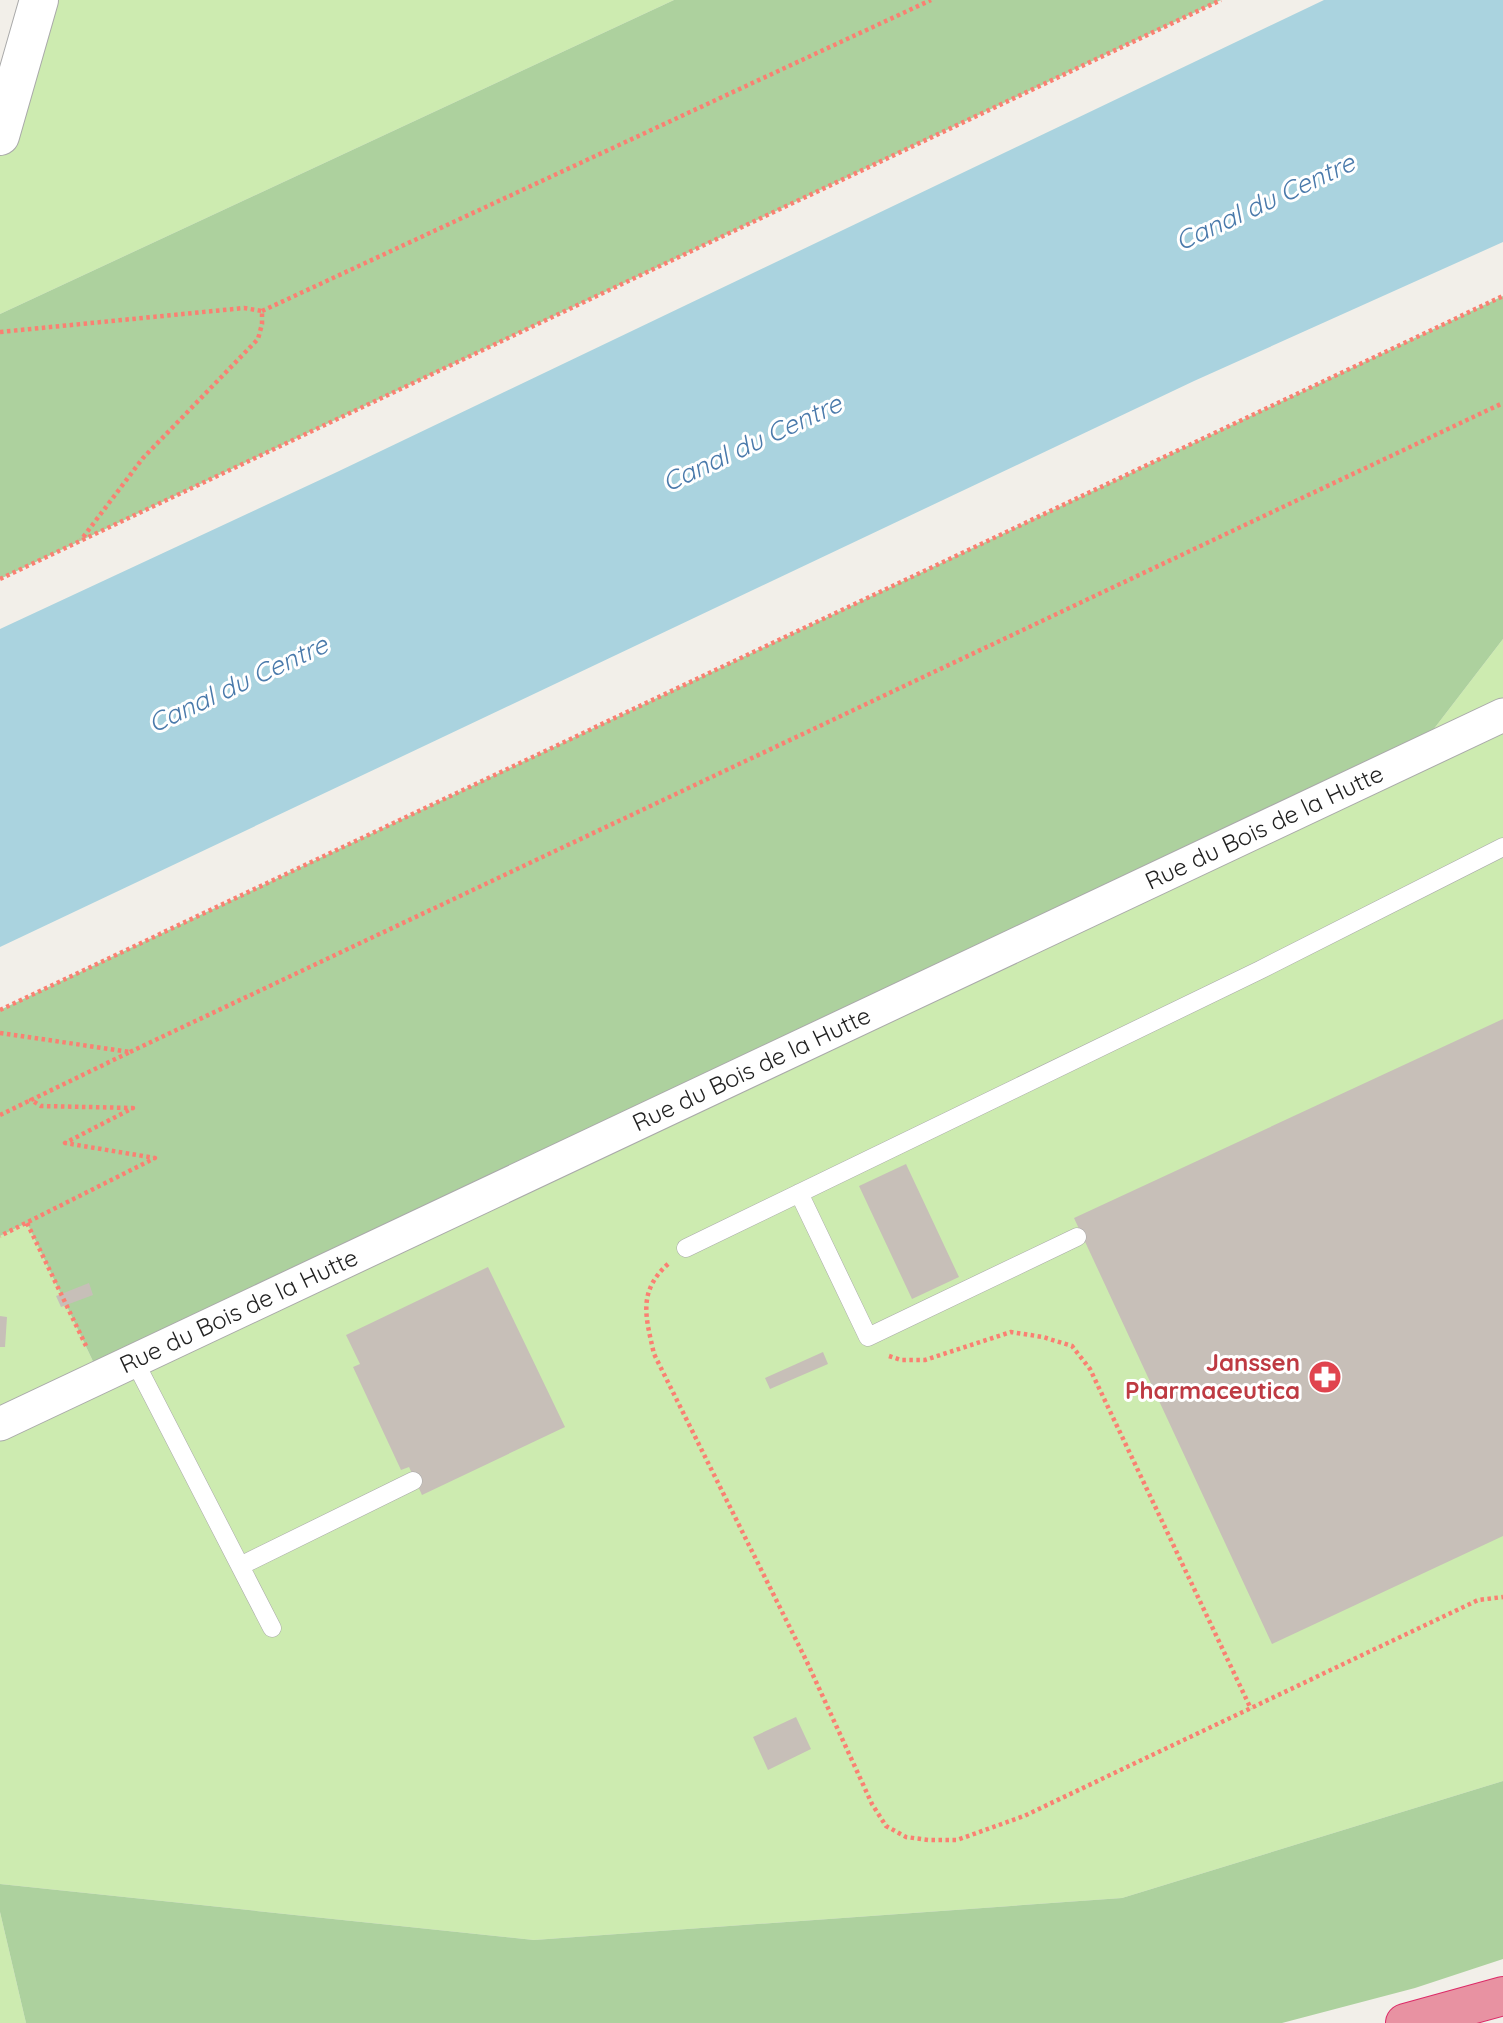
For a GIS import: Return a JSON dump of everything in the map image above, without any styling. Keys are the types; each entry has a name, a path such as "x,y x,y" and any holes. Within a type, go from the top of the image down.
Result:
{"highway":[{"path":"1405,2023 1503,1996"}],"street":[{"path":"0,136 39,0"},
{"name":"Rue du Bois de la Hutte","path":"0,1423 1503,715"}],"lane":[{"path":"686,1248 1259,970 1503,847"},
{"path":"799,1194 868,1336 1077,1237"},
{"path":"134,1360 272,1628"},
{"path":"240,1566 413,1481"}],"path":[{"path":"0,332 244,308 262,311 931,0"},
{"path":"0,579 1221,0"},
{"path":"0,1010 1503,296"},
{"path":"80,541 143,458 258,339 262,311"},
{"path":"0,1115 1503,403"},
{"path":"0,1033 130,1052"},
{"path":"0,1236 155,1158 65,1143 133,1108 41,1106 31,1100"},
{"path":"27,1223 100,1376"},
{"path":"686,1248 651,1284 644,1312 654,1354 807,1662 872,1804 886,1826 906,1837 957,1840 1024,1816 1478,1600 1503,1597"},
{"path":"868,1336 872,1345 885,1355 901,1360 925,1360 1011,1332 1043,1337 1072,1346 1090,1369 1251,1709"}],"green space":[{"path":"39,0 674,0 0,314 0,136"},
{"path":"674,0 1221,0 0,579 0,314"},
{"path":"1503,296 1503,639 1413,756 100,1376 27,1223 0,1236 0,1010"},
{"path":"1503,639 1503,1781 1122,1898 534,1940 0,1884 0,1236 27,1223 100,1376 1413,756"},
{"path":"1503,1781 1503,1959 1415,1988 1282,2023 26,2023 0,1912 0,1884 534,1940 1122,1898"},
{"path":"0,1912 26,2023 0,2023"}],"water":[{"name":"Canal du Centre","path":"1324,0 1503,0 1503,242 1194,381 0,947 0,629 337,472"}],"building":[{"name":"Janssen Pharmaceutica","path":"1503,1019 1503,1536 1272,1644 1074,1218"},
{"path":"906,1164 959,1277 912,1299 859,1186"},
{"path":"488,1267 565,1427 422,1495 409,1467 401,1470 353,1367 360,1364 346,1335"},
{"path":"89,1283 93,1295 61,1307 56,1296"},
{"path":"0,1316 7,1317 5,1347 0,1347"},
{"path":"823,1352 828,1364 770,1389 765,1378"},
{"path":"796,1717 811,1749 768,1770 753,1737"}],"place":[{"name":"Janssen Pharmaceutica","path":"1325,1377"}]}
